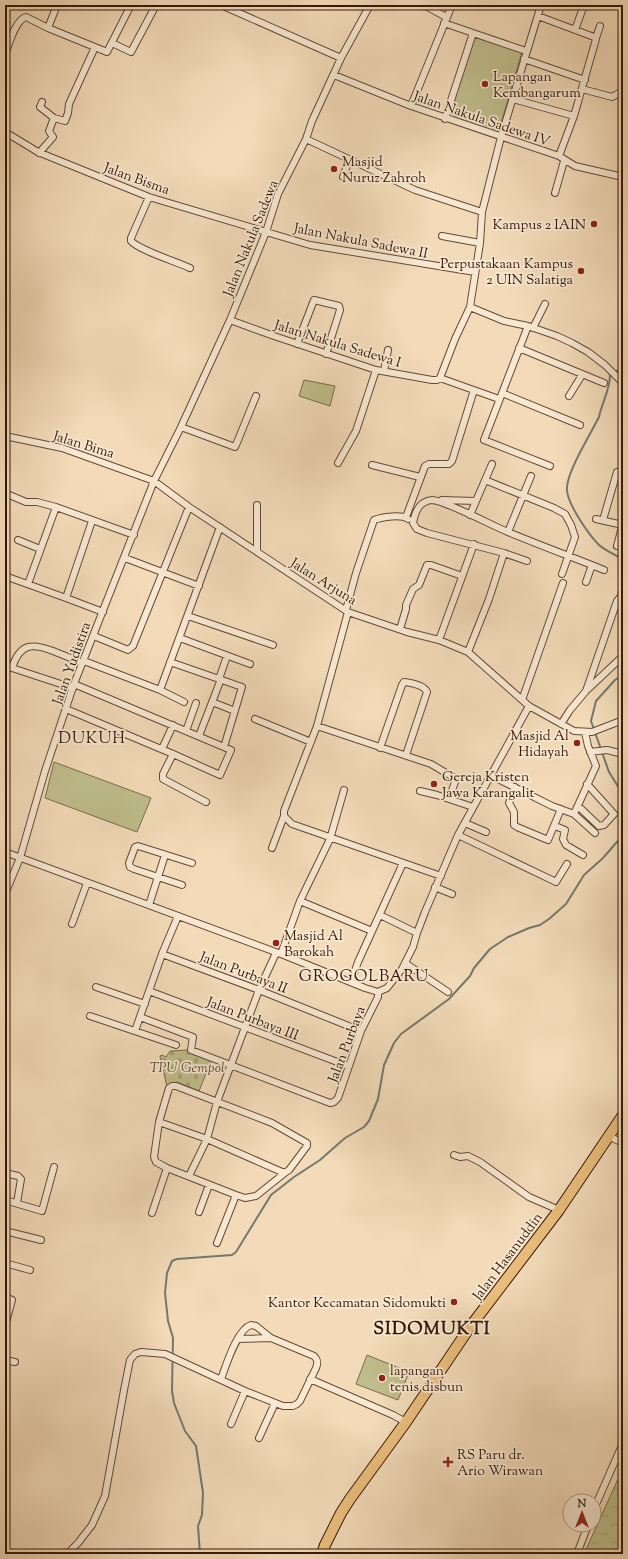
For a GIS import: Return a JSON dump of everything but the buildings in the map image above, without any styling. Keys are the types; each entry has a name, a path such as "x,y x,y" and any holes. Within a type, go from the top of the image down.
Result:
{"main road":[{"name":"Jalan Hasanuddin","path":"322,1551 341,1513 350,1499 406,1422 470,1327 557,1212 623,1115"}],"street":[{"path":"48,28 57,5"},
{"path":"5,54 18,22 22,18 26,18 107,52 131,5"},
{"path":"112,43 131,52 156,5"},
{"path":"221,5 342,58"},
{"name":"Jalan Nakula Sadewa","path":"154,480 181,427 230,320 266,232 278,194 306,139 312,121 342,58 370,5"},
{"path":"424,5 445,20 526,51"},
{"path":"410,106 452,5"},
{"path":"440,378 455,339 470,307 480,243 482,212 501,137 541,5"},
{"path":"575,30 584,5"},
{"path":"538,16 596,38"},
{"path":"555,192 562,158 600,26"},
{"path":"445,119 473,32"},
{"path":"42,102 40,107 54,118 65,121 69,104 96,47"},
{"path":"524,59 585,80"},
{"name":"Jalan Nakula Sadewa IV","path":"334,75 445,119 562,158 575,166 623,177"},
{"path":"582,89 612,97 623,90"},
{"path":"513,99 574,116"},
{"path":"39,153 53,137 49,131 54,118"},
{"name":"Jalan Bisma","path":"5,132 39,153 149,197 266,232"},
{"path":"306,139 415,190 482,212"},
{"path":"343,177 349,160"},
{"path":"149,197 131,241 133,244 190,268"},
{"name":"Jalan Nakula Sadewa II","path":"266,232 310,245 475,272"},
{"path":"442,236 480,243"},
{"path":"297,344 314,300 339,306 340,310 326,354"},
{"path":"545,304 519,348 484,437 484,441 550,466"},
{"path":"470,307 504,321 531,327 572,342 588,352 623,383"},
{"name":"Jalan Nakula Sadewa I","path":"230,320 376,370 432,380 437,380 440,378 474,390 500,396 580,424"},
{"path":"519,348 604,383"},
{"path":"384,371 388,350"},
{"path":"338,463 356,431 376,370"},
{"path":"569,396 582,375"},
{"path":"406,517 425,466 429,464 449,464 452,461 474,390"},
{"path":"181,427 234,447 256,396"},
{"name":"Jalan Bima","path":"5,436 62,448 154,480"},
{"path":"470,515 492,464"},
{"path":"372,465 420,477"},
{"path":"603,520 617,472 623,472"},
{"path":"508,532 531,476"},
{"name":"Jalan Arjuna","path":"154,480 189,506 347,611 438,640 468,652 529,706 574,731 592,732 623,720"},
{"name":"Jalan Yudistira","path":"5,894 20,858 46,771 74,686 134,535 154,480"},
{"path":"485,480 566,514 575,538 562,574"},
{"path":"7,494 26,502 38,502 56,507 134,535"},
{"path":"413,523 420,505 424,502 439,500 476,501"},
{"path":"439,500 508,532 604,570"},
{"path":"257,552 258,505"},
{"path":"94,636 128,650 133,646 189,506"},
{"path":"28,584 56,507"},
{"path":"272,848 284,816 284,811 317,726 361,558 374,520 389,517 406,517 417,529 427,533 474,544 526,561"},
{"path":"596,519 623,524 618,546"},
{"path":"66,598 92,521"},
{"path":"160,690 220,527"},
{"path":"18,540 40,549"},
{"path":"438,640 474,544"},
{"path":"468,652 489,599 504,553"},
{"path":"125,558 199,586"},
{"path":"400,629 406,605 413,589 419,585 427,565 462,576"},
{"path":"586,582 592,565"},
{"path":"5,576 103,612"},
{"path":"522,700 563,584"},
{"path":"586,691 617,601 622,597 623,584"},
{"path":"188,616 273,645"},
{"path":"180,638 250,664"},
{"path":"12,668 17,656 22,650 32,646 41,647 160,690 184,702"},
{"path":"199,736 227,656"},
{"path":"561,724 570,710 586,691 623,656"},
{"path":"170,662 242,687 224,747"},
{"path":"5,665 74,686 173,725 231,750 220,775 66,709"},
{"path":"380,748 402,685 404,682 412,683 425,688 427,692 406,755"},
{"path":"212,702 236,711"},
{"path":"186,731 196,703"},
{"path":"5,852 278,953 378,992 387,988 392,982 413,948 417,933 435,887 458,835 492,776 529,706"},
{"path":"255,719 311,742"},
{"path":"162,749 173,725"},
{"path":"317,726 431,764 456,779 449,799"},
{"path":"574,814 596,766 590,752 585,732"},
{"path":"590,752 607,750 623,754"},
{"path":"173,754 163,774 163,779 206,802"},
{"path":"492,776 574,814 595,833"},
{"path":"578,806 600,826 604,825 614,814 587,784"},
{"path":"515,787 509,803 514,812 514,825 516,827 548,840 561,809"},
{"path":"190,1176 207,1139 217,1102 259,990 278,953 300,901 330,838 344,790"},
{"path":"420,791 473,807"},
{"path":"284,816 292,824 441,876"},
{"path":"464,823 486,832"},
{"path":"555,826 565,830 563,839 566,845 583,855"},
{"path":"458,835 556,882 567,864"},
{"path":"182,885 134,869 130,867 129,863 137,846 192,863"},
{"path":"149,905 165,854"},
{"path":"351,982 358,962 404,863"},
{"path":"72,924 87,883"},
{"path":"435,887 452,894"},
{"path":"300,901 372,931"},
{"path":"380,915 417,933"},
{"path":"135,1031 162,954 178,916"},
{"name":"Jalan Purbaya II","path":"162,954 259,990 361,1031"},
{"path":"405,963 448,992"},
{"path":"96,987 145,1004"},
{"name":"Jalan Purbaya III","path":"149,991 348,1066"},
{"name":"Jalan Purbaya","path":"231,1064 326,1102 332,1102 338,1098 361,1031 378,997 378,992"},
{"path":"90,1016 176,1045"},
{"path":"140,1017 193,1037 190,1050 231,1064"},
{"path":"176,1086 217,1102 272,1123 307,1142 307,1146 286,1172 256,1196 245,1198 236,1195 167,1168 156,1162 154,1157 159,1122 169,1088 176,1086"},
{"path":"159,1122 207,1139 275,1170 286,1172"},
{"path":"608,1136 623,1143"},
{"path":"454,1155 460,1157 468,1156 480,1162 529,1197 557,1212"},
{"path":"5,1200 42,1211 54,1168"},
{"path":"152,1213 167,1168"},
{"path":"5,1173 20,1177 22,1182 17,1203"},
{"path":"199,1212 209,1184"},
{"path":"217,1243 236,1195"},
{"path":"5,1231 41,1240"},
{"path":"5,1272 6,1263 30,1270"},
{"path":"5,1297 12,1299 5,1326"},
{"path":"67,1554 92,1525 105,1496 122,1397 130,1360 135,1354 141,1352 165,1354 245,1391 275,1403 288,1406 297,1404 300,1401 318,1363 314,1356 271,1338 256,1326 251,1325 244,1328 221,1379"},
{"path":"238,1339 271,1338"},
{"path":"5,1360 16,1362"},
{"path":"310,1379 393,1414 406,1422"},
{"path":"231,1424 245,1391"},
{"path":"259,1438 275,1403"},
{"path":"601,1493 623,1443"},
{"path":"577,1554 585,1533"}],"green space":[{"name":"Lapangan Kembangarum","path":"475,35 522,52 498,134 444,116"},
{"path":"304,380 335,386 330,406 299,396"},
{"path":"54,762 151,798 137,832 45,798"},
{"name":"TPU Gempol","path":"187,1050 212,1059 199,1091 177,1082 167,1087 160,1056 162,1055 166,1057 170,1051"},
{"name":"lapangan tenis disbun","path":"367,1355 409,1372 398,1400 356,1384"},
{"path":"623,1468 623,1554 584,1554 594,1533 602,1533 602,1514"}],"waterway":[{"path":"623,367 610,375 609,386 599,417 575,462 567,487 567,493 578,518 590,534 599,545 623,560"},
{"path":"623,675 615,680 596,701 591,721 609,772 619,788 623,800"},
{"path":"200,1554 198,1526 202,1515 203,1493 196,1446 185,1431 174,1403 172,1391 173,1338 168,1321 165,1293 167,1273 172,1261 177,1259 232,1255 236,1252 271,1195 294,1177 320,1160 345,1138 364,1127 369,1121 378,1099 384,1065 394,1043 401,1034 449,999 470,976 474,968 490,949 508,937 540,925 566,904 584,875 603,858 623,835"}],"place":[{"name":"Lapangan Kembangarum","path":"485,84"},
{"name":"Masjid Nuruz Zahroh","path":"334,169"},
{"name":"Kampus 2 IAIN","path":"594,224"},
{"name":"Perpustakaan Kampus 2 UIN Salatiga","path":"581,271"},
{"name":"Masjid Al Hidayah","path":"577,743"},
{"name":"Gereja Kristen Jawa Karangalit","path":"434,784"},
{"name":"Masjid Al Barokah","path":"276,943"},
{"name":"Kantor Kecamatan Sidomukti","path":"454,1302"},
{"name":"lapangan tenis disbun","path":"382,1378"},
{"name":"RS Paru dr. Ario Wirawan","path":"448,1462"}],"district":[{"name":"DUKUH","path":"92,737"},
{"name":"GROGOLBARU","path":"364,975"},
{"name":"SIDOMUKTI","path":"432,1328"}]}
